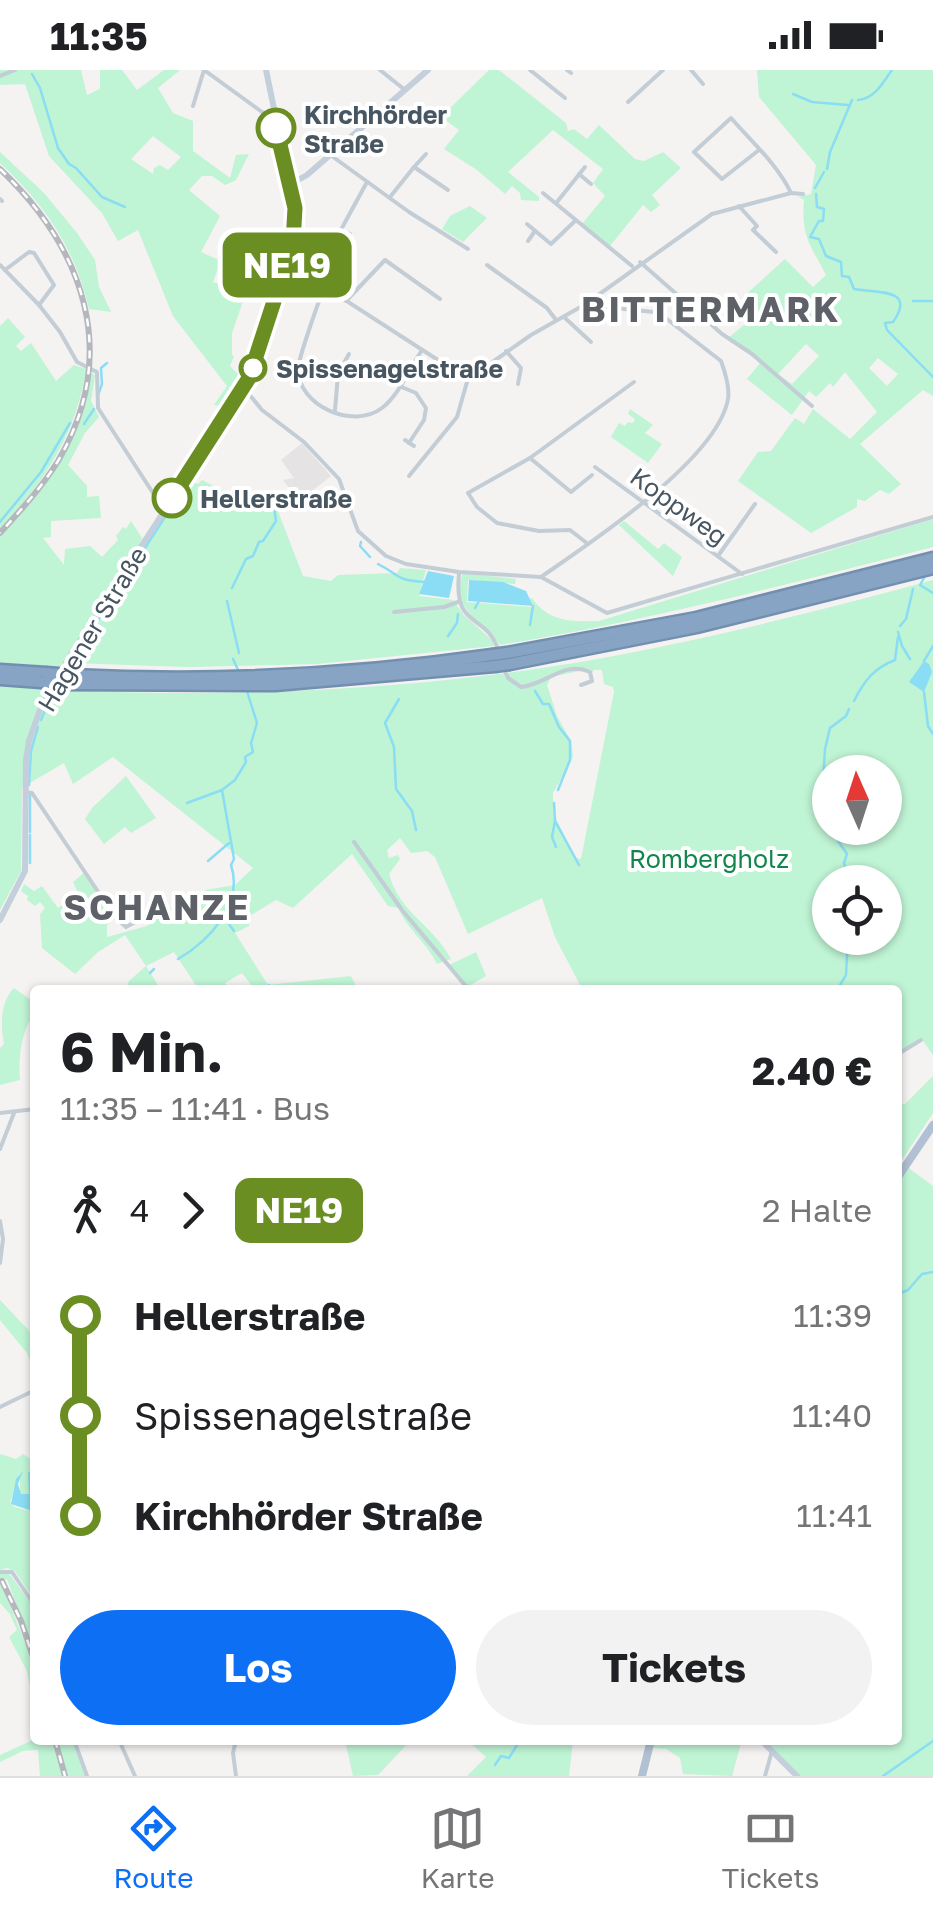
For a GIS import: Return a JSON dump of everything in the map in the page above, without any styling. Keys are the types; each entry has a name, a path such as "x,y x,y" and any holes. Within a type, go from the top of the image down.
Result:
{"highway":[{"path":"843,586 933,558"},
{"path":"0,679 274,680 493,661 933,568"},
{"path":"0,670 44,678"}],"main road":[{"name":"Hagener Straße","path":"0,920 25,871 29,741 41,707 244,388 287,263 296,216 266,70"},
{"path":"288,182 310,171 424,71"},
{"path":"902,1171 933,1124"},
{"path":"642,1776 650,1745"},
{"path":"766,1745 797,1776"}],"street":[{"path":"0,76 15,70"},
{"path":"192,106 204,70 262,112 274,116"},
{"path":"380,70 405,90"},
{"path":"530,70 565,98"},
{"path":"540,78 546,70"},
{"path":"628,102 663,70"},
{"path":"691,70 703,84"},
{"path":"627,90 634,96"},
{"path":"759,150 726,179 709,170 695,156 694,149 729,116 759,150 791,192"},
{"path":"329,154 468,249"},
{"path":"390,197 426,154"},
{"path":"414,167 448,190"},
{"path":"556,203 586,167"},
{"path":"579,174 591,184"},
{"path":"336,237 368,182"},
{"path":"243,234 454,371 469,374 584,304 712,214 791,192 803,194"},
{"path":"543,193 633,267"},
{"path":"739,206 757,226 753,230 776,252"},
{"path":"526,224 551,244 575,221"},
{"path":"339,230 350,234"},
{"path":"528,241 536,232"},
{"path":"38,305 54,285 34,253 29,252 3,267 60,332 77,362 97,372 98,408 164,510"},
{"path":"346,301 385,260 440,299"},
{"path":"640,262 812,406"},
{"path":"488,265 547,308 556,320"},
{"path":"325,287 298,373 304,390 334,412 351,418 370,415 384,406 422,350"},
{"path":"540,577 646,504 718,426 728,398 724,365 658,314 584,304"},
{"path":"564,316 591,342"},
{"path":"585,336 591,330"},
{"path":"506,352 521,368 518,384"},
{"path":"334,412 338,374 349,354"},
{"path":"408,476 457,417 469,374"},
{"path":"588,544 570,530 540,531 497,523 468,496 470,490 530,458 634,382"},
{"path":"400,386 421,398 426,408 424,420 409,443"},
{"path":"244,388 262,410 304,442 339,479 358,530 373,546 398,562 459,572 540,577 607,614 933,517"},
{"path":"530,458 572,492 592,475"},
{"name":"Koppweg","path":"595,466 742,574"},
{"path":"718,556 755,504"},
{"path":"743,506 750,511"},
{"path":"459,572 458,602 467,616 494,638 505,672 517,686 528,687 558,671 584,668 590,672 592,681 581,684"},
{"path":"394,612 458,602"},
{"path":"25,792 32,794 114,916 126,926 141,919"},
{"path":"354,842 402,910 465,985"},
{"path":"902,1052 921,1040"},
{"path":"0,1113 30,1110"},
{"path":"0,1150 14,1114"},
{"path":"0,1222 4,1239 0,1263"},
{"path":"0,1407 30,1392"},
{"path":"0,1572 12,1572 30,1599"},
{"path":"76,1745 88,1776"},
{"path":"121,1745 136,1776"},
{"path":"235,1745 236,1776"},
{"path":"765,1776 772,1751"}],"shaded area":[{"path":"302,443 331,476 299,501 283,480 294,478 281,460"}],"green space":[{"path":"0,70 81,70 87,95 100,89 100,70 122,70 137,90 164,70 180,70 158,88 173,113 193,121 193,151 230,178 236,155 249,154 236,180 225,185 212,176 202,176 189,190 220,216 201,252 221,261 213,282 236,290 234,298 243,301 232,333 234,356 230,366 243,379 226,407 214,405 227,386 173,316 138,230 118,241 102,213 49,156 25,84 0,85","holes":["153,136 181,157 168,170 160,165 154,168 153,174 131,159"]},
{"path":"489,70 499,70 566,123 568,131 574,129 587,139 599,125 635,159 644,161 663,152 681,168 652,195 660,205 651,212 643,205 610,246 582,224 605,196 593,183 603,169 553,130 508,172 539,201 521,200 512,186 505,194 444,149 459,130 441,117"},
{"path":"757,70 933,70 933,396 923,390 860,444 901,484 889,494 880,490 865,501 857,499 857,507 811,533 738,481 758,452 771,451 795,418 804,424 813,409 850,439 877,412 845,372 833,387 830,383 816,397 809,391 792,415 747,379 761,362 728,338 760,312 742,298 785,259 813,287 826,275 808,240 804,200 798,197 811,194 816,165 759,97","holes":["806,344 819,356 792,384 778,374","878,358 898,374 887,386 869,368"]},
{"path":"0,152 44,193 77,233 95,260 99,287 111,312 89,309 67,247 31,195 0,163"},
{"path":"470,206 487,218 463,242 442,229 450,216"},
{"path":"8,318 25,337 16,346 21,351 31,343 56,381 74,365 86,369 75,416 56,456 0,530 0,326"},
{"path":"92,372 95,376 91,401 99,417 85,433 68,465 87,486 87,497 99,496 101,518 51,521 51,537 43,538 64,565 65,549 90,546 102,557 131,521 142,538 129,567 51,688 29,741 22,790 21,871 0,910 0,537 60,462 83,408"},
{"path":"630,409 653,425 645,433 662,444 648,463 611,437 619,423 633,423 635,419 628,414"},
{"path":"188,480 198,484 202,480 249,504 258,492 276,506 303,576 331,581 338,575 397,573 400,568 426,570 419,596 453,600 494,646 317,664 186,667 73,663"},
{"path":"933,519 933,547 664,613 500,645 470,614 460,596 463,573 516,579 515,584 468,580 467,602 532,607 532,598 553,616 599,621"},
{"path":"624,521 658,549 664,543 682,557 673,576 619,525"},
{"name":"Rombergholz","path":"933,580 933,1055 921,1038 902,1050 902,985 580,985 555,937 542,898 468,934 435,857 427,851 411,853 400,838 387,850 389,858 398,855 400,859 389,874 394,887 451,959 437,964 398,908 388,906 352,854 293,908 276,900 251,915 249,926 235,933 268,985 251,985 242,973 226,985 196,985 174,952 146,966 125,935 98,952 75,974 42,948 40,914 45,908 40,902 35,906 27,900 28,896 21,891 24,884 34,891 42,886 58,908 78,893 73,882 85,872 115,917 107,925 107,937 147,926 172,907 174,910 206,890 235,885 253,868 113,757 73,784 64,763 28,784 38,721 58,690 300,691 482,676 690,641","holes":["584,670 590,675 594,670 602,670 604,684 613,687 614,692 581,859 576,858 553,813 553,793 573,757 571,741 557,716 547,685 551,677"]},
{"path":"126,776 156,818 131,833 125,827 104,844 85,819"},
{"path":"476,952 486,976 465,985 449,965"},
{"path":"146,966 158,985 128,985"},
{"name":"Rombergholz","path":"351,976 356,985 268,985"},
{"path":"14,988 30,999 30,1021 22,1045 20,1080 0,1085 0,1048 4,1044 6,999"},
{"path":"933,1076 933,1113 902,1160 902,1104"},
{"path":"902,1163 933,1186 933,1776 797,1776 766,1745 902,1745"},
{"path":"0,1300 30,1332 30,1362 27,1353 0,1320"},
{"path":"0,1454 16,1459 23,1454 30,1459 29,1494 20,1494 20,1472 10,1502 30,1511 30,1594 15,1571 0,1570"},
{"path":"8,1572 30,1602 30,1641 7,1579 1,1582 30,1655 30,1688 27,1671 9,1637 17,1630 0,1603 0,1574"},
{"path":"30,1741 30,1745 54,1745 62,1776 40,1776 38,1750 23,1751 0,1762 0,1755"},
{"path":"59,1745 74,1745 85,1776 67,1776"},
{"path":"346,1745 406,1745 378,1775 353,1776"},
{"path":"473,1745 572,1745 569,1776 467,1776 486,1757"},
{"path":"741,1745 732,1776 683,1774 680,1758 666,1749 652,1748"}],"water":[{"path":"428,571 454,576 449,598 419,594"},
{"path":"469,580 503,582 526,591 533,606 468,601"},
{"path":"924,661 932,672 924,692 909,682"},
{"path":"23,1471 18,1484 21,1494 29,1494 30,1473 30,1510 11,1504 16,1479"}],"waterway":[{"path":"858,100 874,93 892,70"},
{"path":"32,74 58,148 69,164 102,197 125,207"},
{"path":"793,94 812,102 848,105"},
{"path":"827,169 852,100"},
{"path":"815,188 824,172"},
{"path":"816,194 817,207 824,209 823,221 819,221 810,237 819,239 826,256 841,262 842,276 849,277 854,289 883,292 897,298 899,311 893,322 885,323 887,330 933,377"},
{"path":"913,301 933,301"},
{"path":"98,395 101,368 107,363"},
{"path":"84,424 94,409"},
{"path":"0,522 41,472 70,423"},
{"path":"171,511 192,479"},
{"path":"232,588 246,559 253,556 276,521 274,507"},
{"path":"68,667 165,517"},
{"path":"361,542 370,557"},
{"path":"378,564 403,579 424,582"},
{"path":"924,578 920,585 933,593"},
{"path":"900,626 906,619 913,589"},
{"path":"227,601 239,653"},
{"path":"475,608 479,601"},
{"path":"530,625 533,606"},
{"path":"448,636 458,614"},
{"path":"898,632 910,659"},
{"path":"854,701 870,676 895,660 898,637"},
{"path":"924,661 933,646"},
{"path":"233,659 239,672"},
{"path":"178,959 212,932 233,894 234,859 222,790 235,780 245,757 253,752 251,743 257,723 246,688"},
{"path":"535,691 543,704 549,704 570,741 570,760 558,790"},
{"path":"924,692 928,726 933,734"},
{"path":"41,720 51,696"},
{"path":"399,699 385,723 394,747 396,789 412,811 416,830"},
{"path":"825,755 830,728 849,709"},
{"path":"29,785 31,751 38,727"},
{"path":"187,803 222,790"},
{"path":"30,795 30,832"},
{"path":"554,803 555,821 579,865"},
{"path":"555,821 552,837 556,847"},
{"path":"30,835 30,863"},
{"path":"208,861 229,843"},
{"path":"841,845 847,854 845,865"},
{"path":"226,920 234,931"},
{"path":"840,985 846,975 847,955"},
{"path":"150,973 154,969"},
{"path":"902,1292 922,1274 933,1272"},
{"path":"883,1776 933,1741"},
{"path":"495,1765 501,1756 509,1758 517,1745"}],"railway":[{"path":"0,169 29,200 72,268 84,304 89,342 87,381 77,421 52,471 0,533"},
{"path":"2,1581 30,1648"},
{"path":"56,1745 65,1776"}],"bus line":[{"name":"NE19","path":"172,498 249,378 293,243 295,208 276,128"}],"place":[{"name":"Kirchhörder Straße","path":"276,128"},
{"name":"Spissenagelstraße","path":"253,368"},
{"name":"Hellerstraße","path":"172,498"}],"district":[{"name":"BITTERMARK","path":"711,309"},
{"name":"SCHANZE","path":"157,907"}]}
